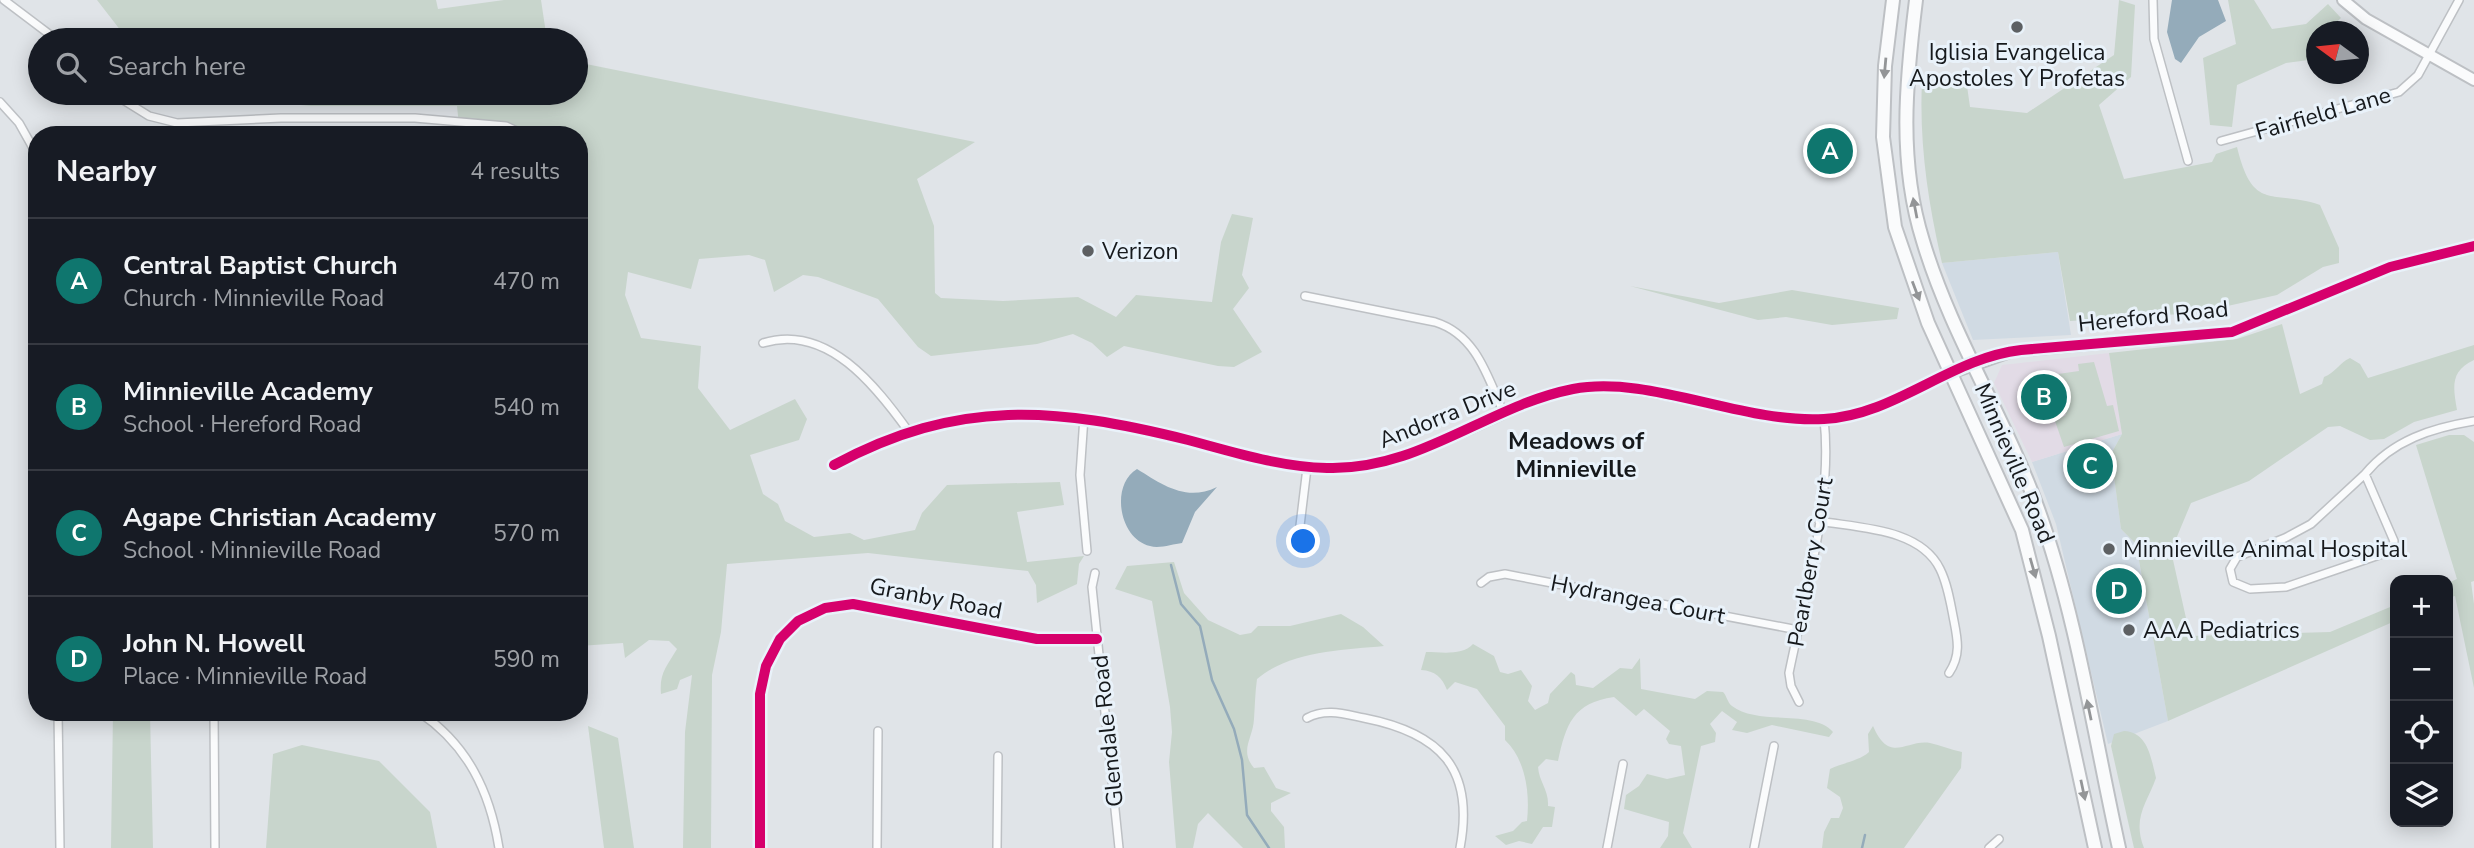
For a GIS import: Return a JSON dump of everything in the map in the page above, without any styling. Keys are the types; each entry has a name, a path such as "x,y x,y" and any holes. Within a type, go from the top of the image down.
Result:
{"main road":[{"name":"Minnieville Road","path":"1893,0 1883,97 1889,195 1914,289 2022,530 2049,636 2095,848"},
{"name":"Minnieville Road","path":"1916,0 1905,108 1911,182 1922,239 1972,364 2024,474 2052,551 2119,848"}],"street":[{"path":"4,0 41,28"},
{"path":"2153,0 2152,33 2188,161"},
{"path":"2343,0 2366,19 2474,80"},
{"name":"Fairfield Lane","path":"2221,141 2391,95 2414,80 2459,0"},
{"path":"0,102 19,123 28,139"},
{"path":"128,105 135,110 177,123 281,118 415,118 506,126"},
{"name":"Hereford Road","path":"1951,373 2013,351 2232,332 2267,320 2361,278 2474,246"},
{"path":"1306,296 1435,322 1454,330 1473,347 1504,414"},
{"path":"763,343 787,337 831,352 875,387 909,432"},
{"name":"Andorra Drive","path":"834,465 873,445 909,432 945,422 1005,415 1084,417 1307,468 1355,468 1390,461 1564,391 1601,387 1631,389 1779,417 1824,419 1872,410 1951,373"},
{"path":"1084,417 1080,475 1087,551"},
{"name":"Pearlberry Court","path":"1798,702 1789,679 1826,477 1824,419"},
{"path":"2365,474 2394,541 2391,551 2286,587 2249,589 2233,582 2231,569 2237,557 2285,538 2311,524 2379,459 2409,439 2444,426 2474,421"},
{"path":"1298,542 1307,468"},
{"path":"1819,521 1907,539 1936,561 1948,591 1958,644 1957,658 1949,673"},
{"name":"Glendale Road","path":"1096,573 1092,587 1119,848"},
{"name":"Hydrangea Court","path":"1480,583 1489,577 1505,574 1798,630"},
{"name":"Granby Road","path":"760,848 762,680 780,639 799,621 825,608 853,604 1038,639 1097,639"},
{"path":"1307,718 1332,712 1402,726 1427,739 1448,760 1461,785 1464,815 1460,848"},
{"path":"58,721 60,848"},
{"path":"214,721 215,848"},
{"path":"430,721 449,736 474,768 489,802 499,848"},
{"path":"877,848 878,732"},
{"path":"1754,848 1774,747"},
{"path":"997,848 998,755"},
{"path":"1607,848 1623,764"},
{"path":"1989,848 1999,839"}],"shaded area":[{"path":"97,0 436,0 438,9 504,0 541,0 545,28 119,28"},
{"path":"2119,0 2135,5 2131,77 2099,105 2124,179 2212,162 2216,154 2237,147 2243,168 2250,182 2258,190 2266,195 2320,205 2339,248 2339,263 2323,267 2277,295 2196,313 2070,321 2058,252 1942,263 1926,172 1922,81 1967,86 1970,107 2027,113 2114,55"},
{"path":"2228,0 2254,0 2272,29 2306,24 2306,60 2286,63 2237,85 2232,127 2210,125 2203,58 2236,44"},
{"path":"2328,4 2341,18 2338,21 2309,21"},
{"path":"588,64 975,142 917,179 934,226 935,293 941,298 1003,301 1078,297 1116,317 1136,295 1212,302 1221,242 1232,214 1253,218 1242,275 1249,288 1233,309 1262,352 1234,367 1124,346 1107,357 1092,343 1073,334 1037,344 931,356 918,347 878,299 818,277 803,275 774,292 765,260 749,255 699,259 691,289 628,272 625,295 641,338 701,346 698,388 730,430 795,399 807,419 799,440 750,455 763,494 778,504 785,521 814,537 850,533 864,540 915,530 922,513 947,485 1060,482 1064,505 1017,512 1027,562 1084,556 1079,564 1077,584 1037,603 1036,585 1028,571 868,553 727,564 721,632 712,675 711,848 683,848 685,732 692,675 680,680 677,689 661,694 664,670 677,649 669,641 649,640 625,658 623,643 588,645 588,126 459,126 457,106 300,105 588,105"},
{"path":"2058,252 2071,335 1973,340 1942,263"},
{"path":"1630,286 1719,303 1792,290 1899,308 1897,319 1832,325 1786,317 1758,320"},
{"path":"2282,324 2300,394 2322,384 2324,377 2350,358 2360,364 2368,378 2474,345 2474,360 2461,369 2455,380 2457,410 2414,422 2384,439 2370,440 2340,426 2328,427 2249,481 2191,503 2171,551 2190,636 2330,632 2390,607 2390,623 2168,721 2136,544 2121,529 2111,454 2122,434 2109,353 2237,339"},
{"path":"2109,353 2122,434 2032,462 1994,383 2002,365"},
{"path":"2094,362 2107,406 2113,405 2119,431 2064,447 2055,421 2066,415 2051,375 2079,371 2078,364"},
{"path":"2122,434 2111,454 2121,529 2136,544 2168,721 2108,744 2056,524 2032,462"},
{"path":"2449,435 2464,435 2474,442 2474,581 2471,582 2474,604 2474,688 2453,597 2453,581 2457,579 2416,445"},
{"path":"1174,562 1184,593 1208,620 1240,635 1251,633 1258,626 1290,626 1341,614 1363,627 1384,646 1301,657 1270,670 1257,679 1254,719 1247,750 1254,768 1264,767 1276,788 1291,793 1271,803 1271,811 1284,827 1285,848 1243,848 1208,813 1198,824 1193,848 1176,848 1169,762 1172,732 1170,707 1152,601 1115,589 1127,566"},
{"path":"1473,644 1494,656 1500,672 1508,674 1521,670 1532,686 1528,701 1535,710 1548,703 1550,694 1571,672 1575,675 1576,685 1593,688 1620,668 1632,669 1640,658 1641,689 1695,699 1707,691 1723,692 1730,704 1743,712 1813,721 1833,732 1829,737 1772,725 1747,733 1732,730 1737,722 1722,711 1710,724 1716,733 1715,742 1701,746 1683,833 1692,848 1660,848 1668,836 1669,822 1624,809 1626,795 1639,786 1647,774 1667,779 1685,775 1681,746 1669,744 1666,739 1670,731 1644,709 1636,716 1614,697 1600,700 1589,704 1574,717 1564,736 1558,761 1546,759 1538,767 1548,806 1555,807 1552,827 1543,827 1532,844 1519,841 1506,845 1495,836 1513,831 1527,821 1528,800 1522,767 1505,740 1505,726 1477,689 1455,682 1447,690 1437,675 1421,670 1426,652 1457,652"},
{"path":"113,721 150,721 153,848 111,848"},
{"path":"588,726 618,738 634,848 604,848"},
{"path":"1873,726 1879,738 1892,747 1930,743 1962,752 1961,768 1904,848 1822,848 1824,832 1831,818 1839,818 1843,808 1840,797 1827,788 1830,769 1869,752 1868,734"},
{"path":"2132,732 2143,741 2156,778 2140,819 2144,848 2134,848 2111,746 2114,734"},
{"path":"302,745 379,761 430,812 437,848 266,848 273,754"}],"water":[{"path":"2172,0 2218,0 2226,21 2199,37 2181,63 2175,59 2167,32"},
{"path":"1137,469 1175,490 1195,493 1217,487 1195,512 1182,543 1154,547 1139,541 1131,533 1125,523 1121,499 1123,487"}],"waterway":[{"path":"1171,565 1181,604 1200,626 1212,680 1234,729 1242,760 1247,815 1269,848"},
{"path":"1862,848 1865,835"}],"cycle path":[{"path":"834,465 880,443 923,428 966,419 1008,415 1051,416 1140,429 1292,465 1327,468 1360,466 1423,449 1542,397 1573,389 1602,386 1664,393 1793,419 1824,419 1875,408 1946,374 1995,355 2021,350 2232,332 2390,267 2474,246"},
{"path":"760,848 760,694 766,666 780,639 798,621 825,608 853,604 1037,639 1097,639"}],"place":[{"name":"Iglisia Evangelica Apostoles Y Profetas","path":"2017,27"},
{"name":"Central Baptist Church","path":"1830,151"},
{"name":"Verizon","path":"1088,251"},
{"name":"Minnieville Academy","path":"2044,397"},
{"name":"Agape Christian Academy","path":"2090,466"},
{"name":"Minnieville Animal Hospital","path":"2109,549"},
{"name":"John N. Howell","path":"2119,591"},
{"name":"AAA Pediatrics","path":"2129,630"}],"district":[{"name":"Meadows of Minnieville","path":"1576,455"}]}
